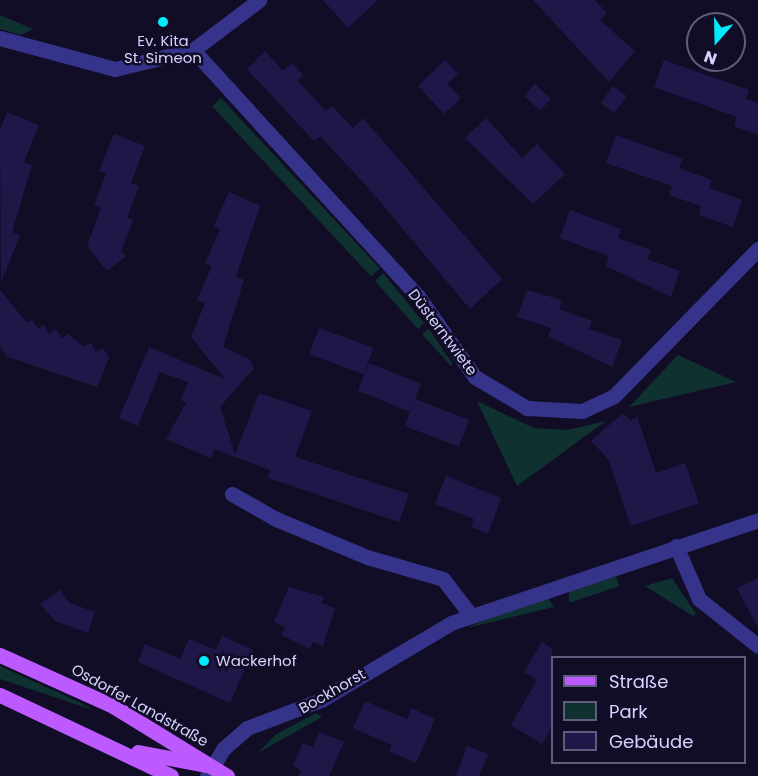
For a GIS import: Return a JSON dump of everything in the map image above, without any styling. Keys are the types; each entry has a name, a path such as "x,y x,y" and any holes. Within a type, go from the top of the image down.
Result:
{"main road":[{"name":"Osdorfer Landstraße","path":"0,655 113,706 209,771 227,776"},
{"path":"0,695 117,747 171,776"},
{"path":"117,747 209,771"}],"street":[{"path":"0,38 115,69 193,50 259,0"},
{"name":"Düsterntwiete","path":"193,50 418,296 475,377 527,408 582,411 614,396 758,249"},
{"path":"232,494 276,519 367,557 443,579 470,614"},
{"name":"Bockhorst","path":"209,771 247,728 321,700 470,614 758,520"},
{"path":"676,546 699,599 758,646"}],"green space":[{"path":"0,15 33,29 21,35 0,29"},
{"path":"221,98 380,268 371,277 212,106"},
{"path":"383,273 424,323 418,329 375,281"},
{"path":"429,329 453,364 451,366 422,334"},
{"path":"678,355 736,382 629,407"},
{"path":"477,401 534,428 567,430 606,421 517,486"},
{"path":"616,576 619,586 569,603 569,590"},
{"path":"672,578 696,614 693,616 645,586"},
{"path":"548,598 554,607 466,628 495,616"},
{"path":"0,666 79,702 93,710 0,679"},
{"path":"316,713 322,717 258,753 275,735"}],"building":[{"path":"323,0 378,0 348,28"},
{"path":"533,0 595,0 607,13 600,20 635,51 609,82"},
{"path":"265,51 283,71 292,63 303,75 298,81 326,111 332,106 353,128 363,118 502,279 470,309 371,191 320,136 314,141 247,69"},
{"path":"445,60 458,74 447,84 461,98 444,114 418,86"},
{"path":"664,60 686,68 686,72 698,72 749,90 746,99 758,103 758,135 734,126 737,117 654,87"},
{"path":"535,84 551,99 540,111 524,96"},
{"path":"613,86 627,96 614,113 601,103"},
{"path":"7,112 39,125 24,162 32,165 12,232 20,235 1,282 0,131"},
{"path":"486,118 522,158 537,144 565,174 533,204 465,138"},
{"path":"114,134 145,146 131,183 139,186 127,218 133,220 121,251 126,256 107,271 87,246 101,208 94,205 106,173 99,171"},
{"path":"616,135 683,159 679,168 712,180 709,188 742,200 733,227 699,215 701,206 669,195 672,186 606,163"},
{"path":"229,192 260,206 236,276 244,280 223,347 249,359 254,368 220,407 235,454 259,393 312,411 295,457 409,494 399,522 268,478 270,470 214,449 211,458 166,439 186,403 181,400 188,382 160,372 138,426 119,418 149,347 225,379 191,337 205,303 197,300 212,266 205,263 220,229 214,226"},
{"path":"570,210 621,229 618,238 651,250 647,259 680,271 671,297 606,266 609,256 560,238"},
{"path":"0,290 27,323 32,320 38,329 44,325 49,334 56,329 62,338 68,334 84,347 91,343 96,352 103,348 109,358 97,387 8,357 0,347"},
{"path":"527,290 562,300 559,309 592,321 589,329 622,340 612,367 548,336 551,328 517,317"},
{"path":"319,328 374,348 364,374 309,354"},
{"path":"369,363 421,384 410,412 358,391"},
{"path":"415,399 469,420 459,447 405,426"},
{"path":"623,413 631,421 637,416 656,473 685,463 699,503 631,526 608,459 591,441"},
{"path":"446,476 501,498 488,534 471,527 474,519 435,504"},
{"path":"758,578 758,628 737,588"},
{"path":"289,587 324,597 321,603 335,608 323,646 313,642 310,649 281,635 285,627 274,622"},
{"path":"60,590 70,603 95,612 88,633 55,621 40,604"},
{"path":"222,636 253,650 230,703 138,662 145,644 180,659 189,639 216,650"},
{"path":"542,642 552,649 551,728 542,744 511,725 537,680 524,672"},
{"path":"365,701 407,719 411,708 435,719 416,763 389,751 392,745 353,728"},
{"path":"319,732 344,742 329,776 298,776 301,770 293,766 303,743 313,747"},
{"path":"467,746 488,754 479,776 456,776"}],"place":[{"name":"Ev. Kita St. Simeon","path":"163,22"},
{"name":"Wackerhof","path":"204,661"}]}
